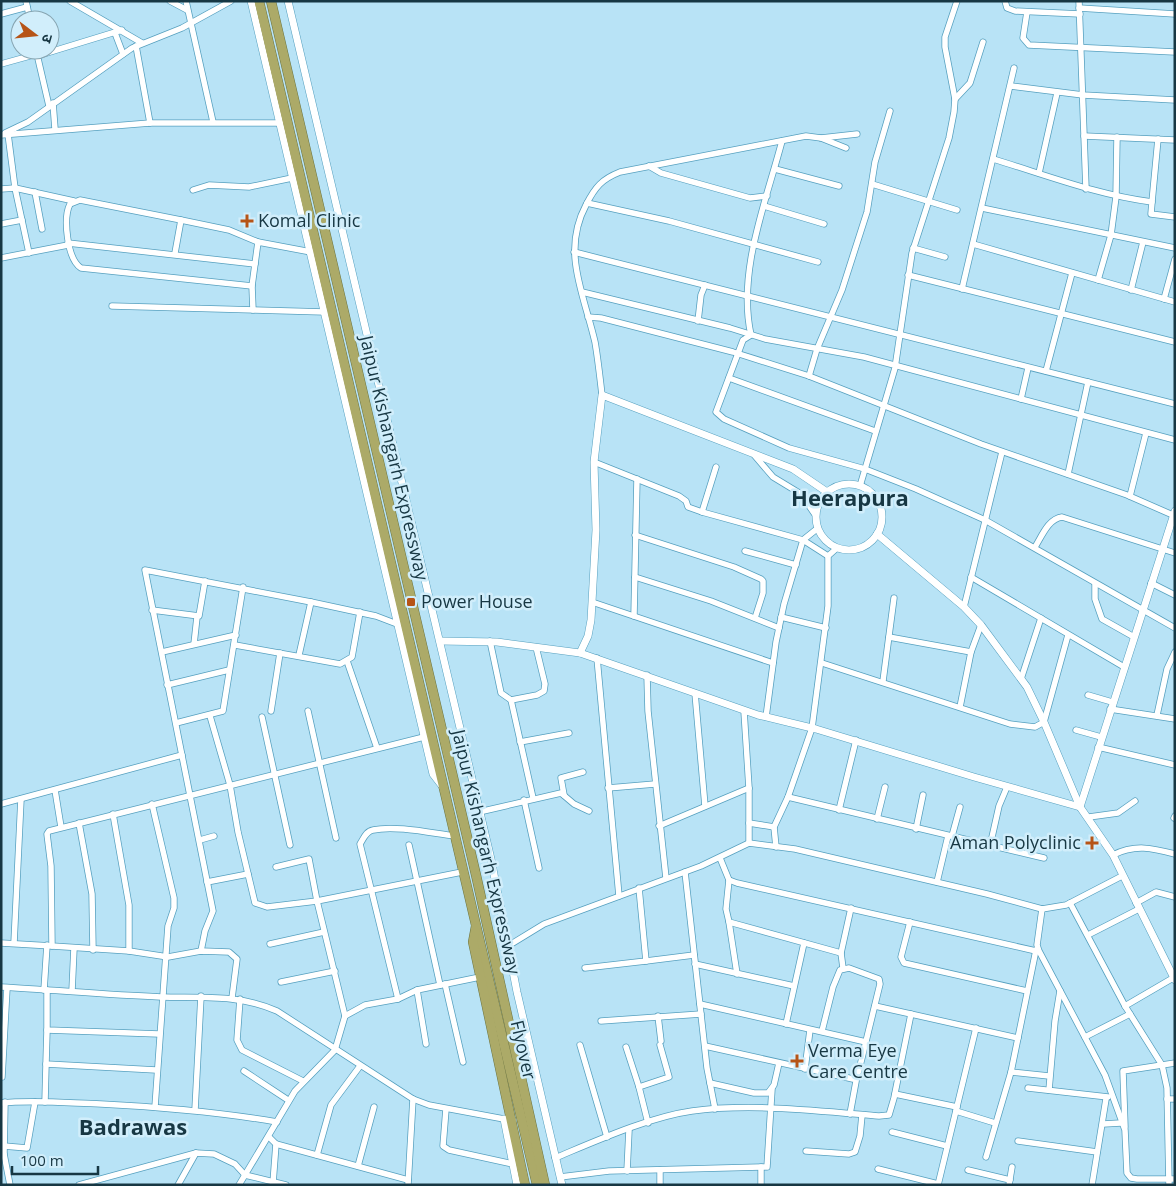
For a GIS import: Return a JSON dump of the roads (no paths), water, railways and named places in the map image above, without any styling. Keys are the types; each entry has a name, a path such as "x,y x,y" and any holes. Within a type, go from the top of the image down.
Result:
{"highway":[{"name":"Jaipur Kishangarh Expressway","path":"260,1 357,411 462,872 476,924"},
{"name":"Jaipur Kishangarh Expressway","path":"271,1 476,875 545,1185"},
{"name":"Flyover","path":"476,924 537,1185"},
{"path":"476,924 473,942 508,1120 525,1185"}],"street":[{"path":"70,1 139,45 150,123"},
{"path":"170,1 187,10"},
{"path":"186,1 213,122"},
{"path":"4,135 28,122 123,54 139,45 190,24 231,1"},
{"path":"251,1 433,774 443,788"},
{"path":"288,1 480,812 562,1185"},
{"path":"860,486 895,368 913,248 948,138 956,100 945,47 946,37 957,1"},
{"path":"1005,1 1005,5 1010,9 1027,12 1109,5 1175,14"},
{"path":"1,14 26,4"},
{"path":"1079,8 1086,189"},
{"path":"1027,12 1024,38 1026,44 1175,52"},
{"path":"60,47 118,31"},
{"path":"118,31 123,54"},
{"path":"956,100 970,84 983,42"},
{"path":"1,64 14,60"},
{"path":"38,60 51,105 55,129"},
{"path":"962,288 1014,68"},
{"path":"1011,86 1057,93 1175,100"},
{"path":"1040,173 1057,93"},
{"path":"809,376 817,348 842,290 867,212 875,162 890,112"},
{"path":"4,135 55,129 150,123 279,123"},
{"path":"580,653 588,636 592,602 596,530 594,462 602,395 595,343 574,265 574,252 575,230 597,184 605,178 620,172 649,166 806,136 821,138 857,134"},
{"path":"4,135 29,253"},
{"path":"1084,136 1175,140"},
{"path":"1098,280 1111,235 1116,197 1116,137"},
{"path":"821,138 846,148"},
{"path":"1158,138 1151,214 1175,217"},
{"path":"751,334 746,312 755,245 782,141"},
{"path":"993,159 1086,189 1116,197 1152,202"},
{"path":"649,166 661,173 750,198 767,196"},
{"path":"775,169 839,186"},
{"path":"193,190 209,185 249,187 292,178"},
{"path":"872,184 957,210"},
{"path":"1,189 15,188 74,201 80,200 181,220 229,230 258,242 310,252"},
{"path":"35,192 42,229"},
{"path":"74,201 67,210 68,244 76,265 84,270 252,286"},
{"path":"587,203 669,221 818,262"},
{"path":"764,206 824,224"},
{"path":"982,208 1175,248"},
{"path":"1,224 22,220"},
{"path":"175,253 181,220"},
{"path":"253,310 252,286 258,242"},
{"path":"1131,290 1143,242"},
{"path":"1,258 68,244 175,253 255,264"},
{"path":"973,244 1175,302"},
{"path":"913,248 945,257"},
{"path":"574,252 1175,404"},
{"path":"1164,299 1175,259"},
{"path":"1046,371 1072,273"},
{"path":"908,275 1175,342"},
{"path":"698,321 701,295 705,285"},
{"path":"582,292 751,334 864,358 895,368 1175,440"},
{"path":"112,306 325,312"},
{"path":"588,317 602,318 739,354 809,376 1002,452 1130,496 1174,514 1080,807"},
{"path":"751,334 743,340 716,412 724,419 789,448 864,470 925,493 984,520 1035,547 1095,584 1175,628"},
{"path":"1021,399 1028,368"},
{"path":"729,378 875,431"},
{"path":"1068,474 1088,382"},
{"path":"602,395 793,470 827,492"},
{"path":"1130,496 1146,433"},
{"path":"964,607 1002,452"},
{"path":"755,456 773,476 801,494 816,516"},
{"path":"594,462 679,496 686,501 688,507 803,540 828,556"},
{"path":"702,512 716,467"},
{"path":"634,616 637,479"},
{"path":"849,484 860,486 870,492 878,501 882,512 880,526 877,534 864,546 851,550 837,548 825,540 818,528 816,516 818,504 827,492 836,486 849,484"},
{"path":"1035,547 1050,523 1055,518 1062,517 1175,553"},
{"path":"766,717 781,617 803,540 818,528"},
{"path":"877,534 964,607 981,625 1021,679 1044,722 1080,807 1113,855 1174,979 1125,1006"},
{"path":"635,535 734,567 761,579 763,581 763,594 755,618"},
{"path":"776,847 774,827 788,797 812,728 826,628 828,556 837,548"},
{"path":"745,551 796,565"},
{"path":"201,951 205,931 213,911 145,570 360,612 397,624"},
{"path":"636,577 711,601 779,628"},
{"path":"971,577 1124,667"},
{"path":"194,644 197,617 199,616 205,581"},
{"path":"1151,583 1175,595"},
{"path":"1095,584 1095,599 1102,619 1134,637"},
{"path":"176,723 210,716 223,711 228,670 235,645 243,588"},
{"path":"883,682 894,598"},
{"path":"299,655 311,602"},
{"path":"592,602 773,663"},
{"path":"152,610 197,617"},
{"path":"235,645 299,655 340,664 352,657 360,612"},
{"path":"781,617 826,628"},
{"path":"1021,679 1041,618"},
{"path":"960,707 970,652 981,625"},
{"path":"822,663 1010,724 1035,727 1044,722 1068,634"},
{"path":"162,652 236,635"},
{"path":"889,637 970,652"},
{"path":"440,641 490,642 580,653 647,675 744,711 856,740 1007,787 1080,807"},
{"path":"490,642 502,693 511,700 533,798"},
{"path":"511,700 538,695 544,691 545,684 536,647"},
{"path":"1157,715 1167,669 1175,652"},
{"path":"271,711 280,653"},
{"path":"597,658 619,896"},
{"path":"347,661 377,748"},
{"path":"167,685 228,670"},
{"path":"647,675 655,784 666,878"},
{"path":"694,693 706,806"},
{"path":"1088,695 1111,706 1175,719"},
{"path":"308,710 318,763 336,838"},
{"path":"744,711 749,788 749,843"},
{"path":"210,716 230,785 255,903 261,906 318,901 372,892 462,872"},
{"path":"262,717 273,774 290,844"},
{"path":"1076,730 1101,737"},
{"path":"520,742 569,734"},
{"path":"45,1102 46,990 51,866 47,834 50,829 424,737"},
{"path":"839,810 856,740"},
{"path":"1098,747 1175,765"},
{"path":"1,804 182,755"},
{"path":"564,795 561,778 583,772"},
{"path":"608,788 655,784"},
{"path":"877,819 885,787"},
{"path":"990,846 999,806 1007,787"},
{"path":"659,826 749,788"},
{"path":"55,790 60,827"},
{"path":"480,812 555,793 564,795 574,804 589,811"},
{"path":"916,829 923,795"},
{"path":"788,797 1044,858"},
{"path":"14,943 21,799"},
{"path":"524,800 539,868"},
{"path":"1088,817 1118,812 1135,801"},
{"path":"152,804 174,898 174,908 168,926 168,957 162,997 155,1107"},
{"path":"937,882 960,807"},
{"path":"113,814 129,905 129,951"},
{"path":"79,823 92,894 94,950"},
{"path":"749,823 774,827"},
{"path":"398,999 360,844 367,833 373,830 396,829 454,836"},
{"path":"200,840 214,836"},
{"path":"508,946 544,924 685,872 720,858 749,843 776,847 937,882 1042,909 1070,903 1122,876"},
{"path":"409,845 416,883 463,1062"},
{"path":"1113,855 1126,848 1140,846 1175,854"},
{"path":"720,858 729,880 726,909 736,974"},
{"path":"239,1185 269,1137 288,1100 303,1081 335,1050 345,1016 324,932 309,859 276,867"},
{"path":"685,872 705,1046 715,1109"},
{"path":"207,882 248,874"},
{"path":"729,880 910,922 1036,948 1105,1075 1125,1130"},
{"path":"639,888 646,960"},
{"path":"1088,935 1138,906 1156,892 1175,897"},
{"path":"1070,903 1125,1006 1162,1065 1167,1099 1167,1139 1171,1181 1131,1178 1127,1173 1125,1161 1124,1071 1162,1065 1175,1063"},
{"path":"843,968 841,953 851,908"},
{"path":"986,1157 1018,1038 1042,909"},
{"path":"729,922 841,953"},
{"path":"910,922 901,957 904,963 1027,991"},
{"path":"270,944 324,932"},
{"path":"1,943 129,951 168,957 201,951 229,952 237,959 232,998"},
{"path":"786,1024 804,943"},
{"path":"72,991 74,948"},
{"path":"585,968 694,955"},
{"path":"695,964 794,986"},
{"path":"843,968 878,979 880,984 850,1114"},
{"path":"822,1032 833,987 840,970 843,968"},
{"path":"281,982 334,971"},
{"path":"345,1016 365,1005 398,999 417,990 480,977"},
{"path":"2,1077 4,988 162,997 201,996 240,999 259,1003 277,1011 412,1099 446,1108 508,1120 517,1185"},
{"path":"417,990 426,1044"},
{"path":"1049,1090 1049,1076 1060,991"},
{"path":"194,1110 201,996"},
{"path":"240,999 237,1040 242,1050 303,1081"},
{"path":"700,1004 866,1042"},
{"path":"875,1006 1018,1038"},
{"path":"601,1021 701,1014"},
{"path":"555,1158 648,1123 692,1111 715,1109 862,1115 888,1114 895,1094 911,1014"},
{"path":"1085,1037 1130,1014"},
{"path":"639,1087 669,1077 660,1043 658,1016"},
{"path":"878,1168 938,1184 976,1028"},
{"path":"47,1030 159,1034"},
{"path":"805,1069 810,1030"},
{"path":"580,1044 606,1138"},
{"path":"705,1046 853,1079 858,1076"},
{"path":"626,1047 648,1123"},
{"path":"560,1177 627,1170 767,1167 769,1110 779,1063"},
{"path":"46,1064 156,1070"},
{"path":"316,1155 332,1105 360,1066"},
{"path":"244,1071 288,1100"},
{"path":"1010,1072 1049,1076"},
{"path":"710,1083 764,1094 772,1089"},
{"path":"1028,1088 1106,1099 1112,1095"},
{"path":"895,1094 956,1109 995,1123"},
{"path":"269,1137 276,1144 358,1166 408,1182 412,1099"},
{"path":"1092,1185 1106,1099"},
{"path":"1167,1099 1175,1099"},
{"path":"10,1185 2,1154 4,1146 3,1102 155,1107 194,1110 277,1122"},
{"path":"4,1146 27,1148 35,1102"},
{"path":"358,1166 374,1107"},
{"path":"446,1108 443,1146 449,1150 513,1164"},
{"path":"806,1151 850,1154 855,1152 860,1136 862,1115"},
{"path":"1102,1124 1122,1122"},
{"path":"627,1170 629,1130"},
{"path":"892,1132 947,1146"},
{"path":"1167,1139 1175,1139"},
{"path":"1018,1141 1096,1152"},
{"path":"273,1183 276,1144"},
{"path":"178,1185 196,1154"},
{"path":"80,1185 196,1154 214,1154 235,1164 245,1175 286,1185"},
{"path":"968,1170 1010,1183 1012,1167"},
{"path":"761,1168 761,1185"},
{"path":"660,1170 660,1185"}],"place":[{"name":"Komal Clinic","path":"247,221"},
{"name":"Power House","path":"411,602"},
{"name":"Aman Polyclinic","path":"1092,843"},
{"name":"Verma Eye Care Centre","path":"797,1061"}],"district":[{"name":"Heerapura","path":"850,498"},
{"name":"Badrawas","path":"133,1127"}]}
